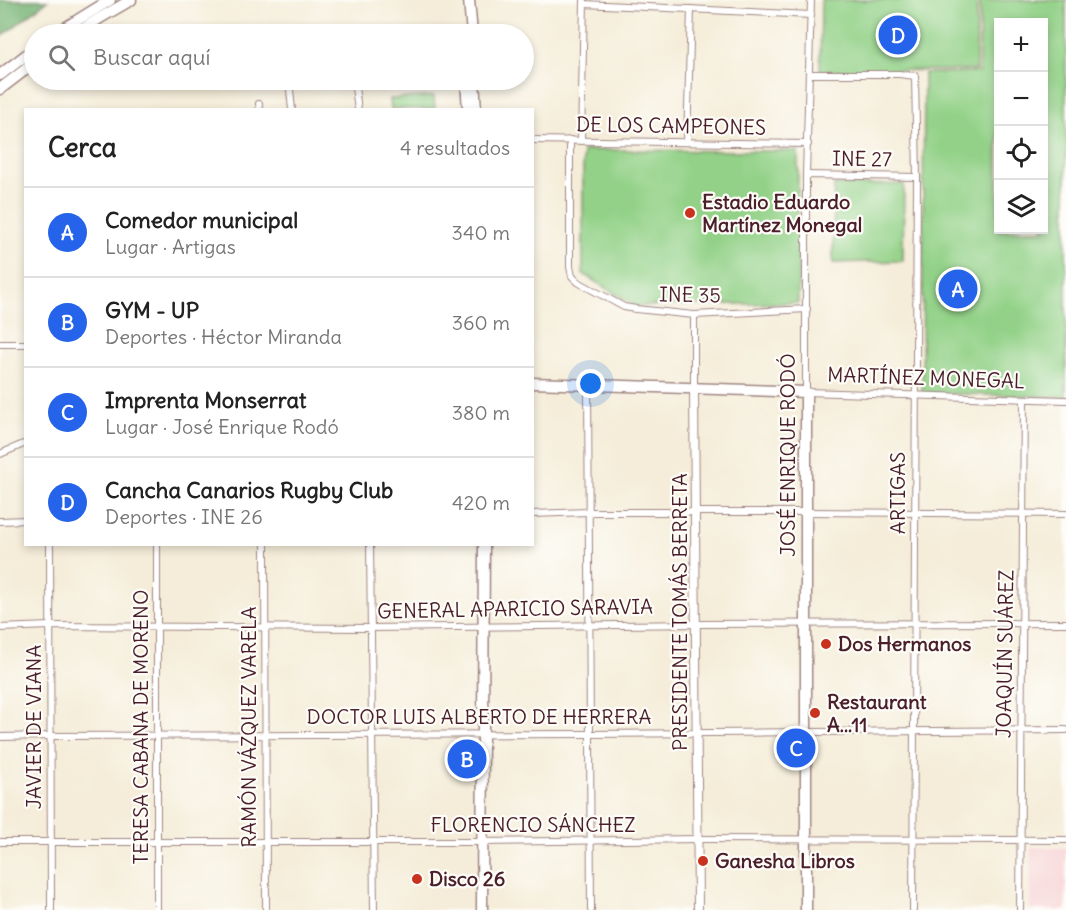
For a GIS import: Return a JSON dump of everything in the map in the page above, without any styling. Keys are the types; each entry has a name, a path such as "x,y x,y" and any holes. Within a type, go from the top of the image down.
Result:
{"highway":[{"path":"71,24 110,0"},
{"path":"91,24 131,0"},
{"path":"463,0 464,24"},
{"path":"469,0 471,24"},
{"path":"0,75 24,57"},
{"path":"0,89 24,71"},
{"path":"467,90 468,108"},
{"path":"475,90 476,108"},
{"name":"MARTÍNEZ MONEGAL","path":"534,383 806,392"},
{"name":"JOSÉ ENRIQUE RODÓ","path":"806,392 806,910"},
{"path":"482,910 484,546"}],"street":[{"name":"JOSÉ ENRIQUE RODÓ","path":"806,392 806,175 811,0"},
{"path":"581,141 584,2 811,15"},
{"path":"687,142 691,9"},
{"name":"ARTIGAS","path":"810,74 915,76 917,177 913,910"},
{"path":"290,90 292,108"},
{"path":"355,90 358,108"},
{"name":"DE LOS CAMPEONES","path":"534,140 808,144"},
{"name":"INE 35","path":"570,140 570,267 572,276 578,282 624,307 636,309 694,315 807,309"},
{"name":"INE 27","path":"806,175 917,177"},
{"name":"PRESIDENTE TOMÁS BERRETA","path":"694,315 698,910"},
{"path":"0,344 24,344"},
{"path":"588,385 591,910"},
{"name":"MARTÍNEZ MONEGAL","path":"806,392 1066,400"},
{"name":"JOAQUÍN SUÁREZ","path":"1020,910 1024,399"},
{"path":"0,454 24,444"},
{"path":"534,514 806,512 1066,514"},
{"path":"0,521 24,520"},
{"name":"JAVIER DE VIANA","path":"50,546 51,910"},
{"name":"TERESA CABANA DE MORENO","path":"157,546 157,910"},
{"name":"RAMÓN VÁZQUEZ VARELA","path":"266,546 266,910"},
{"path":"370,546 374,910"},
{"name":"GENERAL APARICIO SARAVIA","path":"0,628 1066,623"},
{"name":"DOCTOR LUIS ALBERTO DE HERRERA","path":"0,737 1066,730"},
{"name":"FLORENCIO SÁNCHEZ","path":"0,842 1066,840"}],"shaded area":[{"path":"1031,847 1066,848 1066,910 1030,910"}],"green space":[{"path":"0,0 48,0 0,38"},
{"path":"821,0 977,0 976,70 820,71"},
{"path":"980,0 1066,0 1066,397 922,393 924,73 979,72"},
{"path":"434,96 435,108 391,108 390,99"},
{"name":"Estadio Eduardo Martínez Monegal","path":"583,150 798,151 798,303 635,306 583,274"},
{"path":"904,184 903,261 833,263 834,185"}],"place":[{"name":"Cancha Canarios Rugby Club","path":"898,35"},
{"name":"Estadio Eduardo Martínez Monegal","path":"690,213"},
{"name":"Comedor municipal","path":"958,289"},
{"name":"Dos Hermanos","path":"826,644"},
{"name":"Restaurant A...11","path":"815,713"},
{"name":"Imprenta Monserrat","path":"796,748"},
{"name":"GYM - UP","path":"467,759"},
{"name":"Ganesha Libros","path":"703,861"},
{"name":"Disco 26","path":"417,879"}]}
